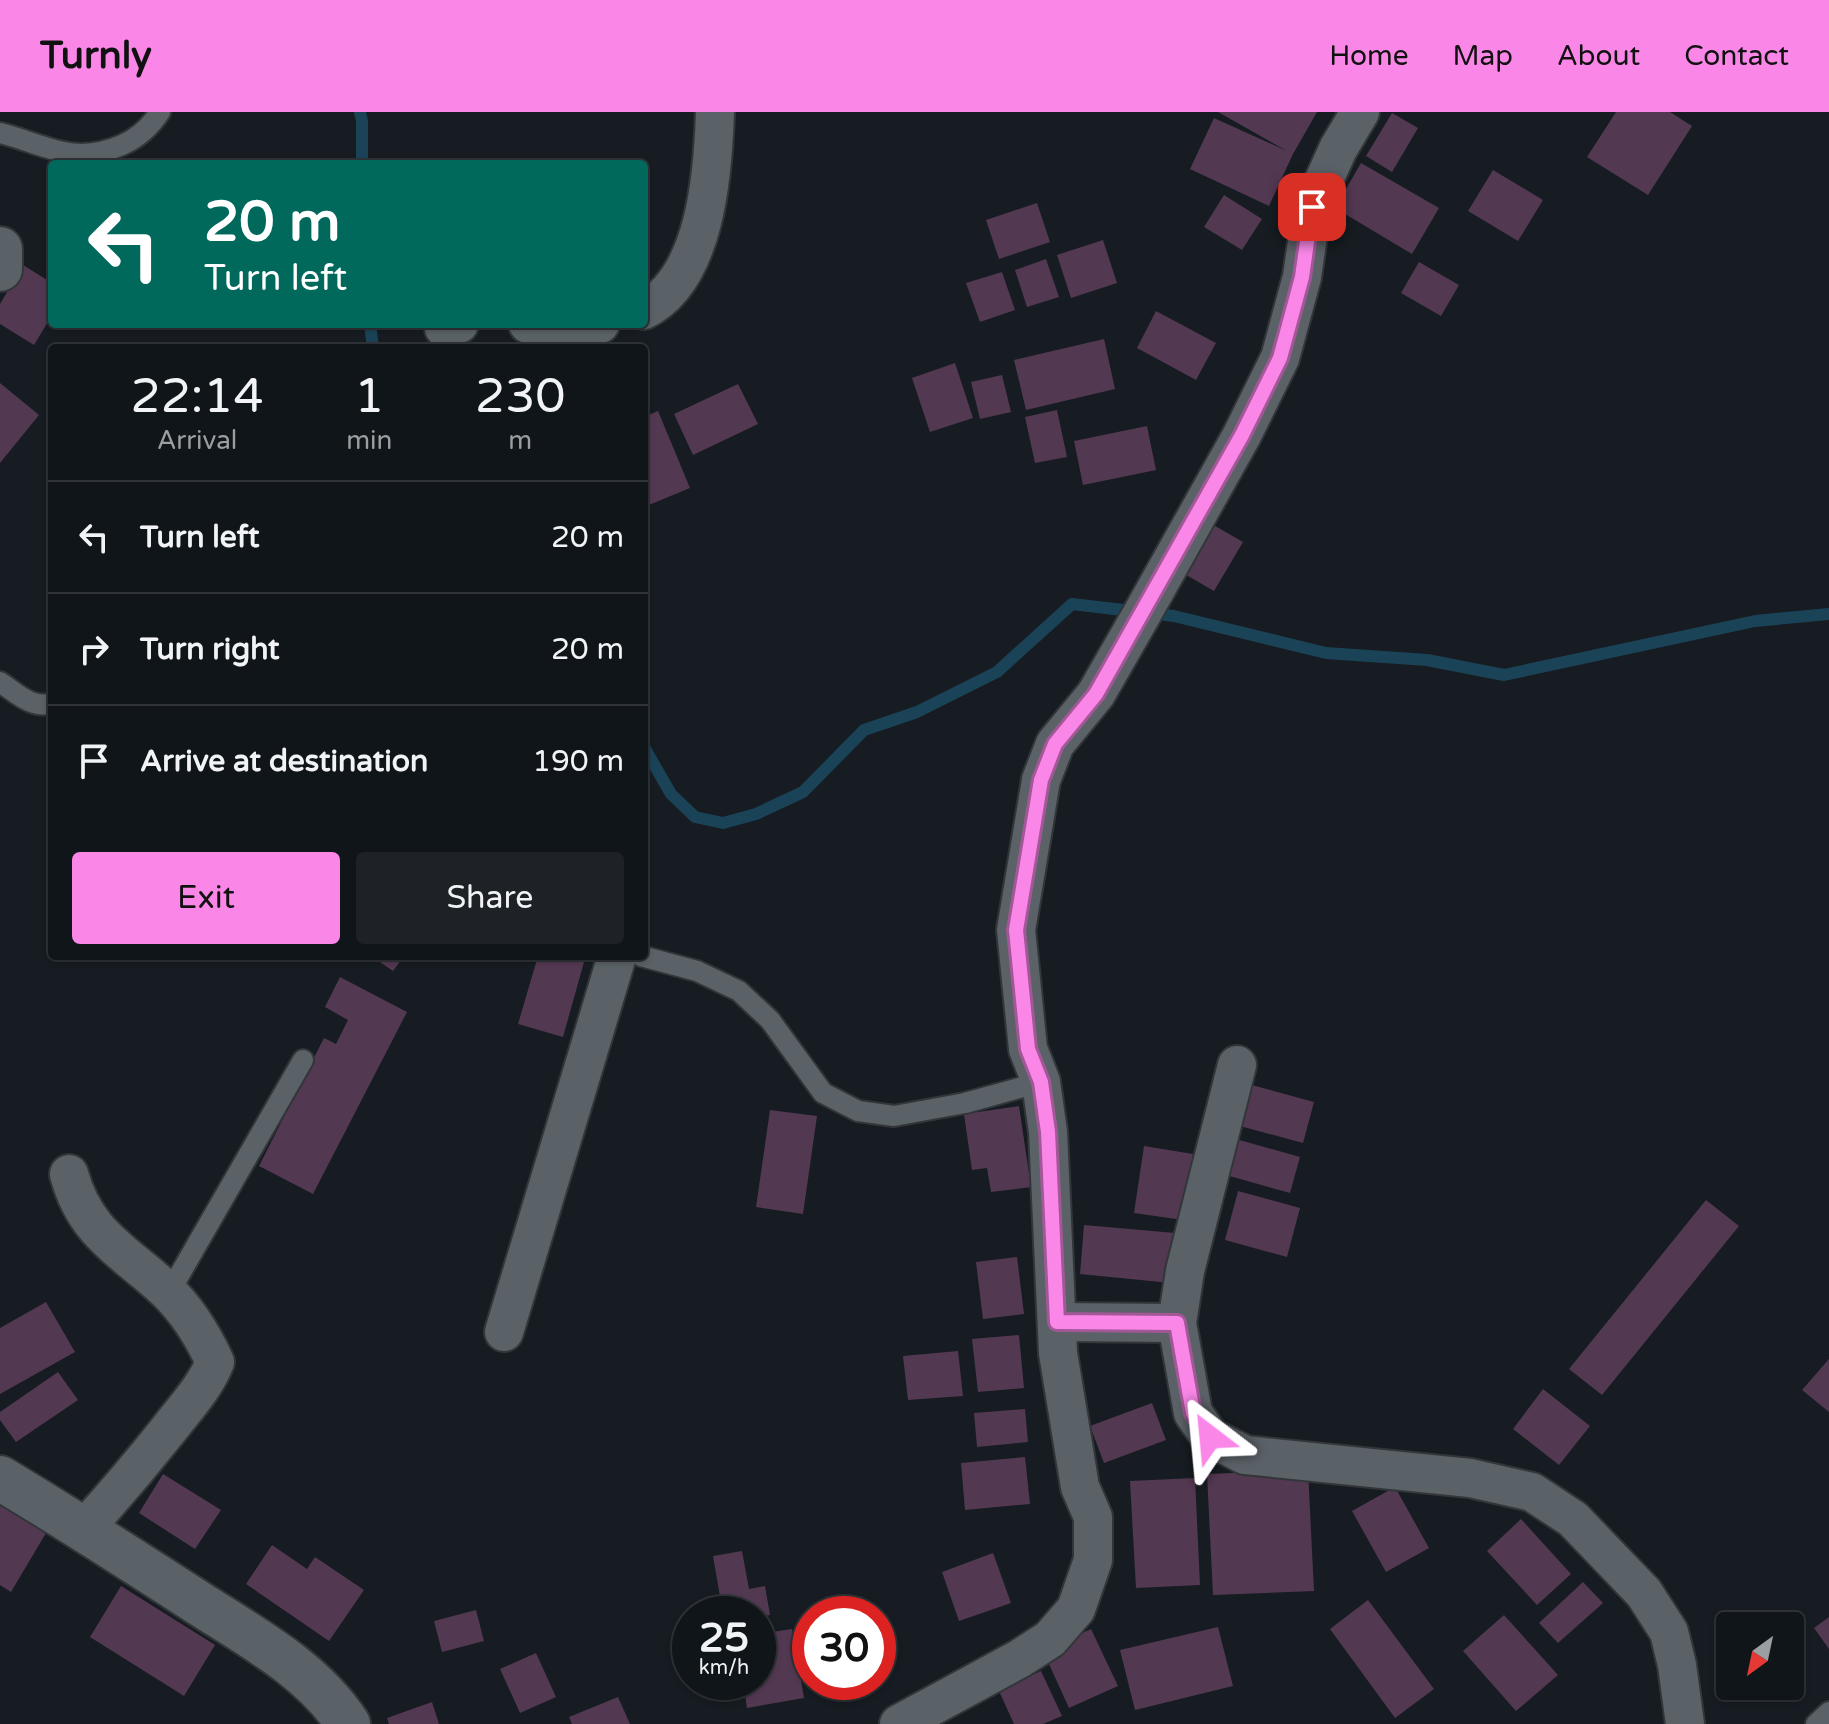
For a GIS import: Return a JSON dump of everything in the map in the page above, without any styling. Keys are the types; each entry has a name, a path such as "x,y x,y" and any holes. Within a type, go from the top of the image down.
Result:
{"main road":[{"path":"0,249 0,269"},
{"path":"0,1478 287,1661 333,1701 348,1724"}],"street":[{"path":"648,308 659,303 687,264 703,216 712,170 715,112"},
{"path":"899,1724 1050,1639 1076,1609 1093,1560 1093,1517 1080,1487 1058,1353 1048,1132 1041,1082 1028,1049 1016,930 1041,780 1055,744 1096,694 1158,585 1242,435 1280,358 1302,277 1312,207 1338,149 1360,112"},
{"path":"547,328 570,333 587,328"},
{"path":"504,1332 616,960"},
{"path":"1237,1065 1185,1271 1177,1323 1193,1413 1210,1437 1245,1455 1470,1478 1532,1492 1573,1519 1644,1593 1669,1632 1685,1724"},
{"path":"69,1174 76,1201 98,1232 169,1293 202,1335 215,1362 196,1395 127,1482 84,1529"},
{"path":"1057,1322 1177,1323"}],"lane":[{"path":"0,133 60,152 86,156 111,150 135,139 160,112"},
{"path":"0,682 31,703 48,704"},
{"path":"648,958 697,971 739,991 770,1020 823,1093 858,1111 894,1116 965,1103 1041,1082"},
{"path":"169,1293 303,1060"},
{"path":"1816,1724 1829,1712"}],"building":[{"path":"1218,112 1317,112 1269,206 1190,169 1214,118 1287,151"},
{"path":"1616,112 1670,112 1692,126 1648,195 1587,157"},
{"path":"1392,113 1418,128 1392,172 1366,156"},
{"path":"1361,163 1439,208 1412,254 1335,208"},
{"path":"1493,170 1543,200 1518,241 1468,211"},
{"path":"1224,195 1262,219 1242,250 1204,227"},
{"path":"1037,203 1050,242 999,259 986,220"},
{"path":"1103,240 1117,283 1071,298 1057,255"},
{"path":"1046,259 1059,297 1027,307 1015,270"},
{"path":"1419,262 1459,285 1441,316 1401,293"},
{"path":"23,265 48,281 48,322 34,345 0,324 0,304"},
{"path":"1002,272 1015,310 980,322 966,283"},
{"path":"1156,311 1216,343 1196,380 1137,348"},
{"path":"1104,339 1115,389 1026,410 1014,360"},
{"path":"955,363 973,418 930,432 912,378"},
{"path":"1002,375 1011,412 980,419 971,382"},
{"path":"0,383 39,415 0,463"},
{"path":"738,384 758,424 693,455 674,414"},
{"path":"1057,410 1067,457 1035,463 1025,417"},
{"path":"658,411 690,488 648,505 648,415"},
{"path":"1147,426 1156,470 1083,485 1074,441"},
{"path":"1210,523 1243,542 1214,591 1181,572"},
{"path":"377,960 401,960 393,971"},
{"path":"537,960 584,962 563,1037 518,1024"},
{"path":"340,977 407,1012 313,1194 259,1166 324,1038 336,1044 348,1020 325,1007"},
{"path":"1252,1085 1314,1102 1303,1143 1240,1126"},
{"path":"1019,1106 1031,1187 991,1192 987,1168 972,1170 964,1114"},
{"path":"770,1110 817,1116 803,1214 756,1207"},
{"path":"1236,1139 1300,1157 1290,1193 1226,1175"},
{"path":"1144,1146 1193,1154 1183,1220 1134,1213"},
{"path":"1238,1191 1300,1208 1287,1257 1225,1240"},
{"path":"1706,1200 1739,1226 1602,1395 1569,1369"},
{"path":"1084,1225 1175,1233 1171,1283 1080,1274"},
{"path":"1017,1257 1024,1314 983,1319 976,1262"},
{"path":"46,1302 75,1352 0,1394 0,1328"},
{"path":"1019,1335 1024,1388 978,1392 972,1339"},
{"path":"958,1351 963,1396 908,1400 903,1356"},
{"path":"1829,1359 1829,1412 1802,1390"},
{"path":"58,1372 78,1400 16,1442 0,1420 0,1412"},
{"path":"1543,1389 1590,1426 1559,1465 1513,1429"},
{"path":"1152,1403 1166,1440 1104,1463 1090,1426"},
{"path":"1025,1409 1028,1442 977,1447 974,1413"},
{"path":"1025,1457 1030,1504 965,1510 961,1463"},
{"path":"1308,1470 1314,1591 1213,1595 1207,1474"},
{"path":"163,1474 221,1510 195,1549 139,1513"},
{"path":"1195,1478 1200,1585 1136,1588 1130,1481"},
{"path":"1395,1487 1429,1548 1386,1572 1352,1511"},
{"path":"0,1505 46,1533 11,1592 0,1585"},
{"path":"1521,1519 1571,1574 1537,1605 1487,1551"},
{"path":"272,1545 307,1569 315,1557 364,1590 329,1641 246,1584"},
{"path":"742,1551 749,1589 765,1586 767,1596 720,1596 713,1556"},
{"path":"993,1553 1011,1603 959,1621 942,1572"},
{"path":"1583,1582 1603,1603 1558,1643 1539,1623"},
{"path":"121,1586 215,1645 184,1696 90,1637"},
{"path":"1368,1600 1434,1689 1395,1718 1330,1629"},
{"path":"476,1610 484,1641 442,1652 434,1621"},
{"path":"1504,1615 1558,1675 1516,1711 1463,1651"},
{"path":"1829,1617 1829,1649 1814,1628"},
{"path":"1218,1627 1233,1686 1135,1710 1120,1650"},
{"path":"792,1629 793,1700 747,1708 746,1700 776,1700 776,1631"},
{"path":"1091,1629 1118,1686 1069,1708 1043,1651"},
{"path":"536,1653 556,1697 520,1713 500,1669"},
{"path":"1041,1671 1062,1716 1043,1724 1014,1724 999,1691"},
{"path":"618,1697 630,1724 572,1724 569,1717"},
{"path":"432,1702 439,1724 389,1724 387,1718"}],"waterway":[{"path":"360,112 362,160"},
{"path":"370,328 372,344"},
{"path":"648,754 671,794 695,817 723,823 756,814 803,792 864,730 917,712 997,672 1072,604 1174,616 1326,653 1427,660 1504,675 1755,621 1829,614"}],"route":[{"path":"1210,1437 1193,1413 1177,1323 1057,1322 1048,1132 1041,1082 1028,1049 1016,930 1041,780 1055,744 1096,694 1242,435 1280,358 1302,277 1312,207"}]}
